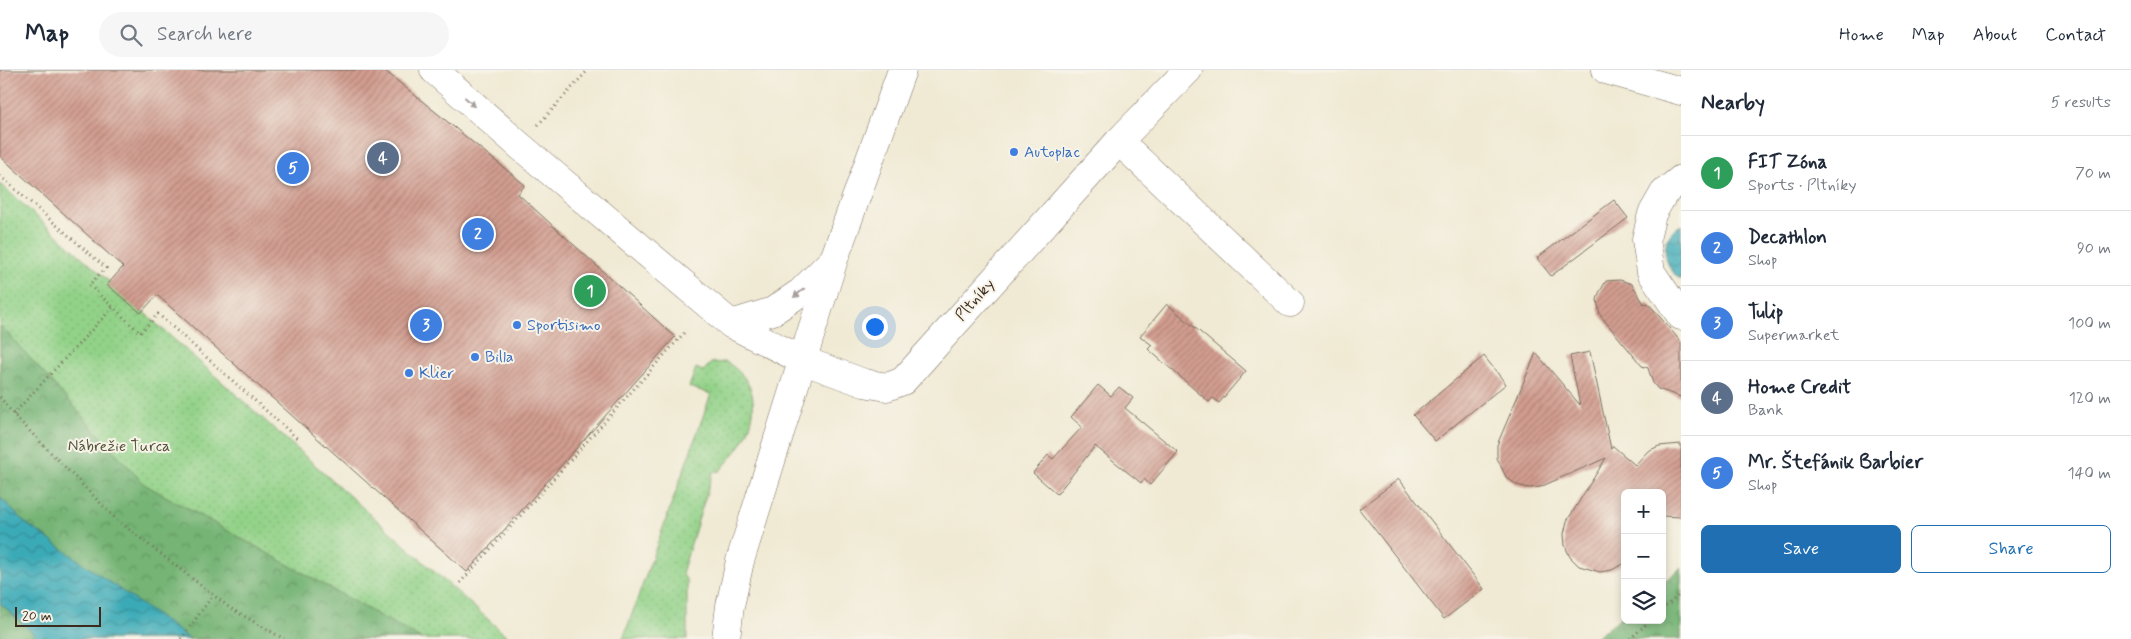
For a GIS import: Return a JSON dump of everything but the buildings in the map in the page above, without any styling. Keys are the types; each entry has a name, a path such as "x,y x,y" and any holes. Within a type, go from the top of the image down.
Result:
{"street":[{"name":"Pltníky","path":"434,70 520,146 731,324 802,360 864,383 887,387 902,381 1119,141 1188,70"},
{"path":"726,639 730,606 740,561 802,360 834,259 902,70"},
{"path":"1606,70 1681,91"},
{"path":"1119,141 1290,304"},
{"path":"1681,179 1664,193 1652,214 1646,239 1651,272 1681,316"},
{"path":"731,324 773,311 801,292 834,259"}],"path":[{"path":"520,146 588,70"},
{"path":"0,176 106,268 89,285 140,332 158,314 299,440"},
{"path":"14,415 113,307"},
{"path":"460,583 684,333"},
{"path":"0,397 14,415 116,520 230,608 284,639"},
{"path":"1666,606 1681,593"},
{"path":"181,639 213,595"},
{"path":"1630,639 1647,624"}],"green space":[{"name":"Nábrežie Turca","path":"0,184 510,639 190,639 0,497"},
{"path":"0,325 144,484 421,639 0,639"},
{"path":"726,362 737,369 745,378 750,388 753,398 752,420 748,432 734,454 720,471 713,472 682,573 687,581 687,639 623,639 711,394 689,387 696,368 703,371 711,363"},
{"path":"1681,568 1681,639 1594,639 1621,617 1621,624 1666,624 1666,581"}],"water":[{"path":"1681,225 1681,280 1670,267 1665,252 1669,237"},
{"path":"0,497 23,521 190,639 39,639 0,603"}],"place":[{"name":"Autoplac","path":"1014,152"},
{"name":"Home Credit","path":"383,158"},
{"name":"Mr. Štefánik Barbier","path":"293,168"},
{"name":"Decathlon","path":"478,234"},
{"name":"FIT Zóna","path":"590,291"},
{"name":"Tulip","path":"426,325"},
{"name":"Sportisimo","path":"517,325"},
{"name":"Billa","path":"475,357"},
{"name":"Klier","path":"409,373"}]}
